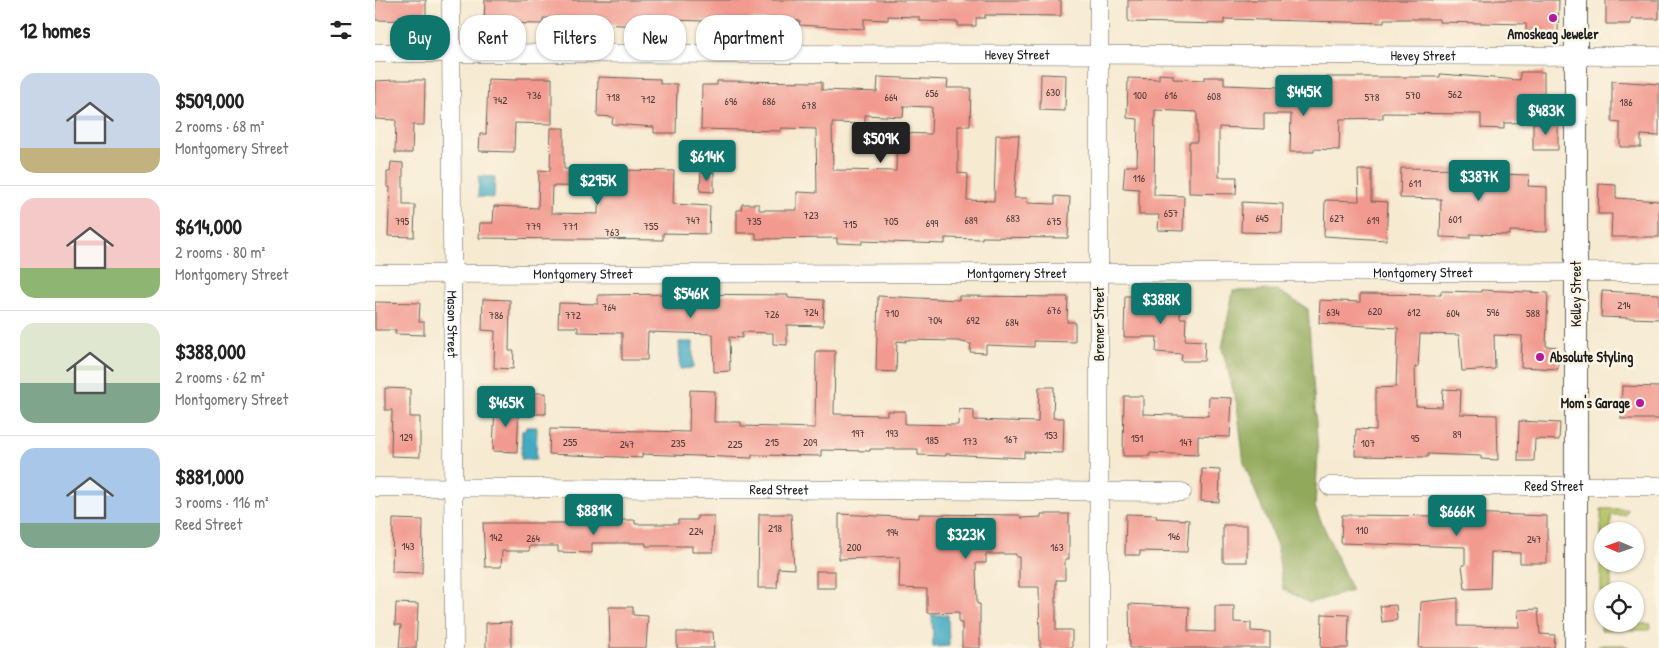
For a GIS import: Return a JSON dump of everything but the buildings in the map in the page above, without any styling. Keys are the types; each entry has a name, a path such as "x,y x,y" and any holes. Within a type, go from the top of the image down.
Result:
{"street":[{"name":"Mason Street","path":"451,0 454,648"},
{"name":"Bremer Street","path":"1099,0 1099,648"},
{"name":"Kelley Street","path":"1576,0 1576,648"},
{"name":"Hevey Street","path":"375,53 1659,56"},
{"name":"Montgomery Street","path":"375,274 1099,271 1659,272"},
{"name":"Reed Street","path":"1329,486 1659,486"},
{"name":"Reed Street","path":"375,487 1182,492"}],"green space":[{"path":"1277,290 1308,309 1318,452 1315,507 1352,591 1309,603 1283,589 1277,546 1244,463 1237,405 1222,348 1233,291"},
{"path":"1601,509 1628,509 1625,515 1611,515 1611,522 1601,522"},
{"path":"1601,572 1611,572 1611,582 1601,582"},
{"path":"1644,624 1651,624 1650,630 1644,630"},
{"path":"1598,645 1624,645 1631,648 1598,648"}],"water":[{"path":"479,176 495,177 494,198 478,197"},
{"path":"679,342 693,342 693,368 680,369"},
{"path":"526,427 537,427 536,460 521,459 522,430 526,430"},
{"path":"932,615 948,615 949,646 933,647"}],"place":[{"name":"Amoskeag Jeweler","path":"1553,18"},
{"name":"Absolute Styling","path":"1540,357"},
{"name":"Mom's Garage","path":"1640,403"}]}
